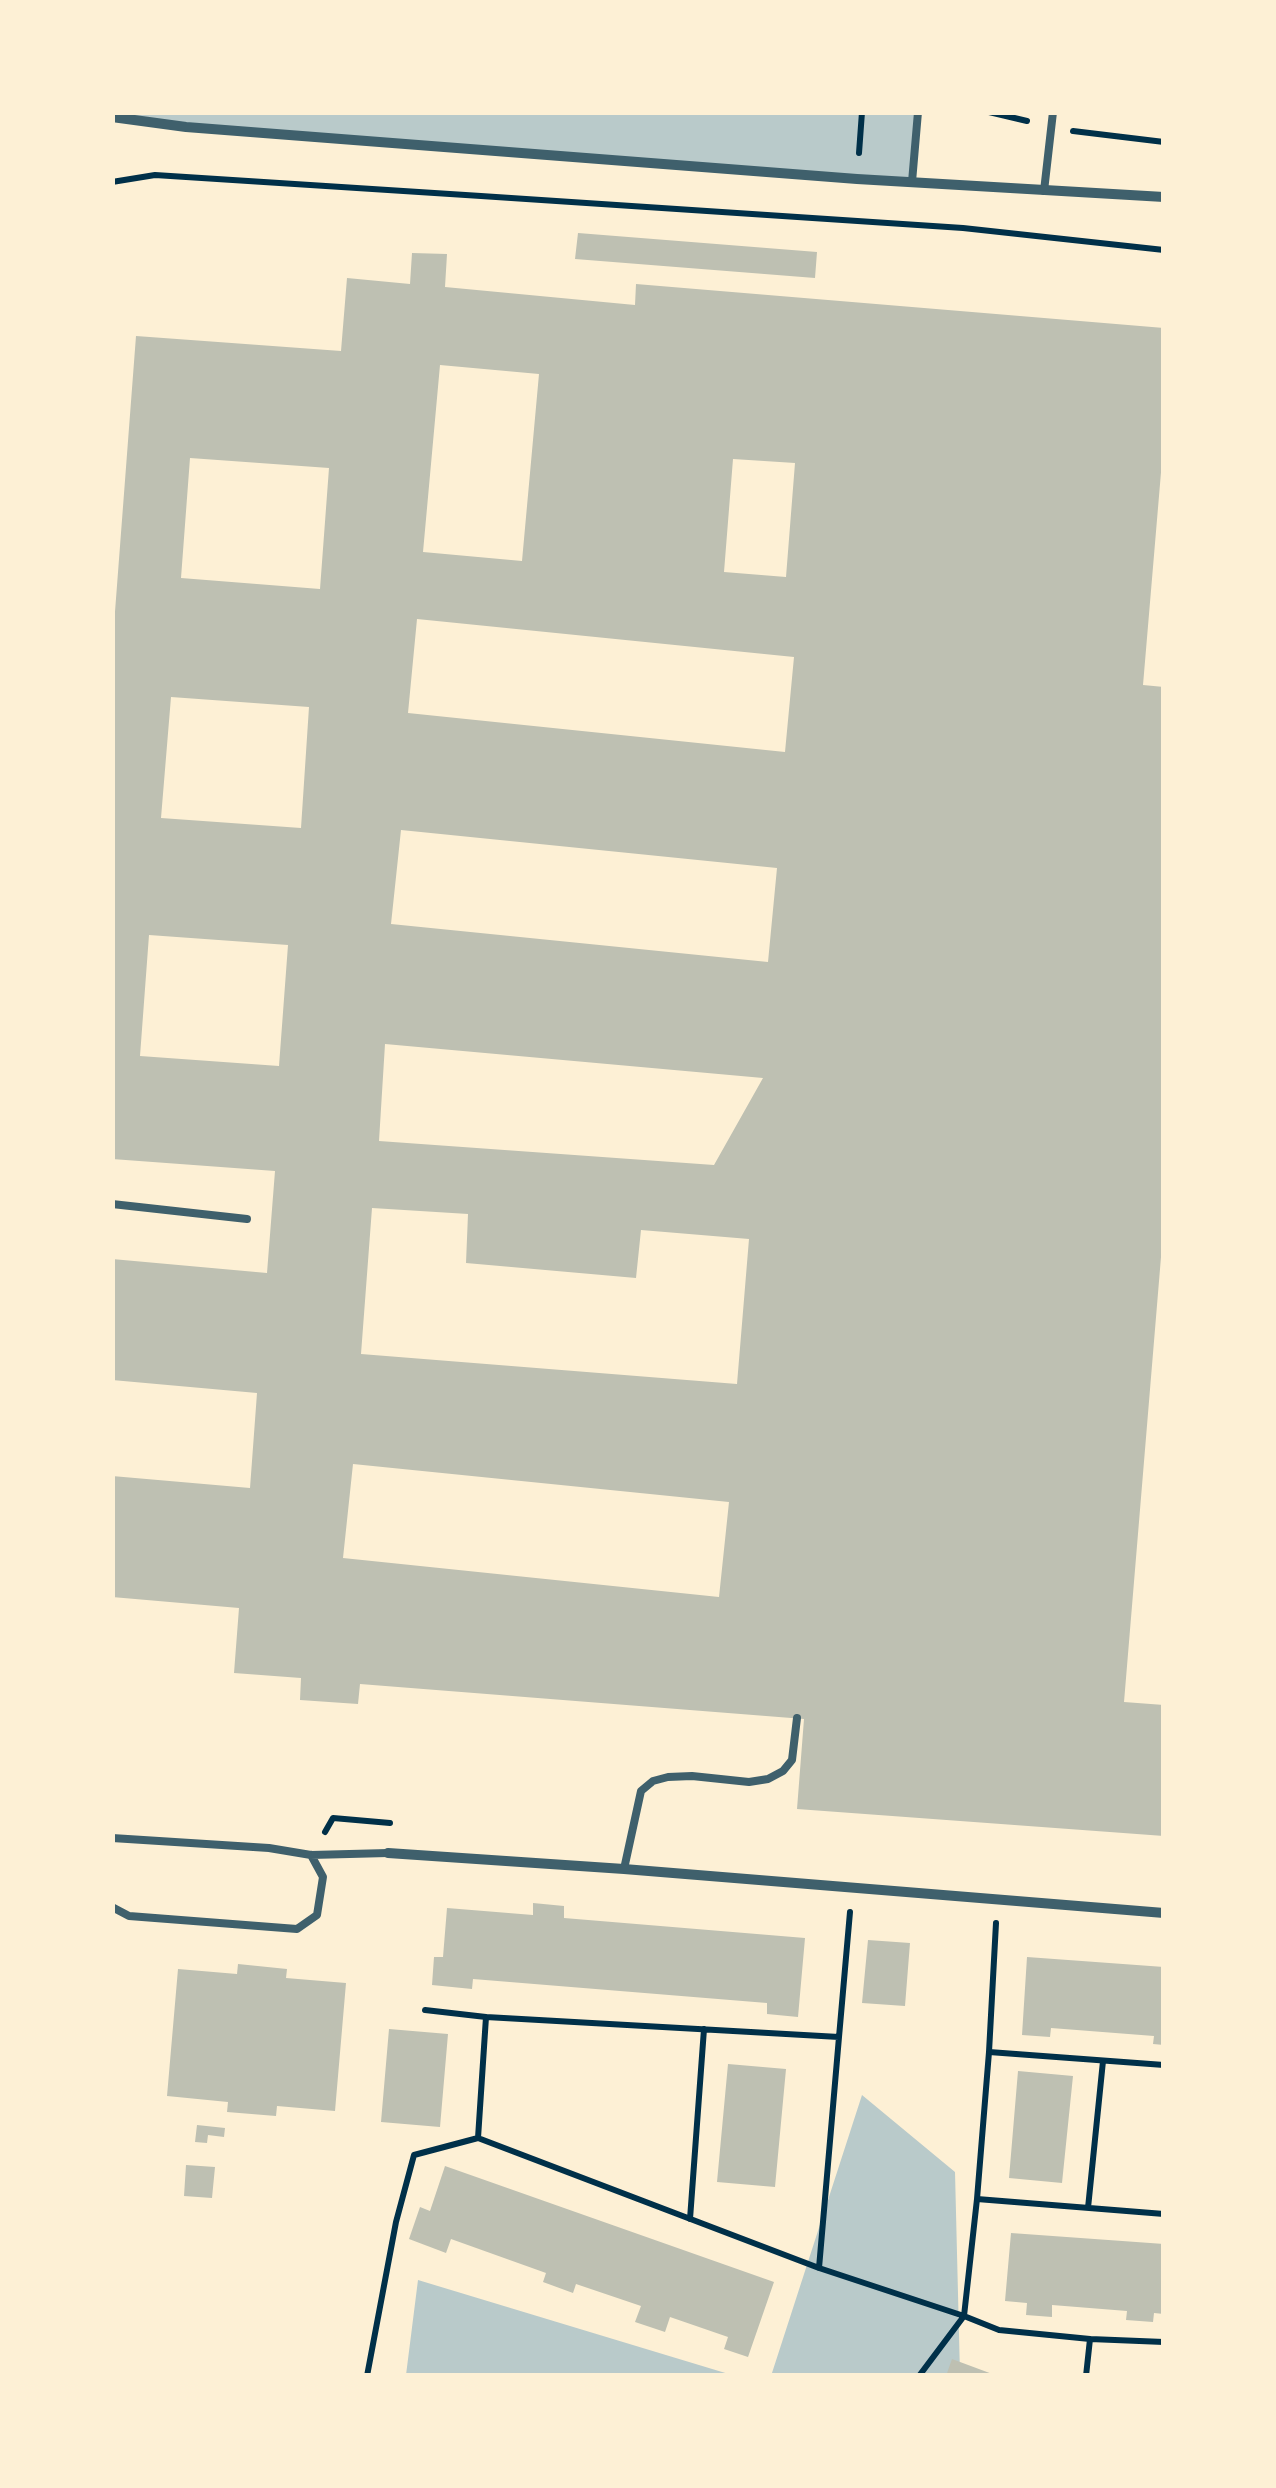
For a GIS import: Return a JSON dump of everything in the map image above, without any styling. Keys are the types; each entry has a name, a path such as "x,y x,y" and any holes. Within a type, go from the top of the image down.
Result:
{"street":[{"path":"112,117 186,127 857,180 1164,197"},
{"path":"388,1853 624,1868 1164,1914"}],"lane":[{"path":"912,182 918,112"},
{"path":"1044,192 1052,112"},
{"path":"112,1204 247,1219"},
{"path":"624,1868 641,1792 653,1781 668,1776 749,1782 768,1779 783,1771 792,1760 797,1718"},
{"path":"112,1838 269,1848 311,1855 388,1853"},
{"path":"112,1907 129,1916 296,1929 316,1914 323,1877 311,1855"}],"path":[{"path":"857,180 862,112"},
{"path":"112,182 154,175 963,228 1164,250"},
{"path":"819,2268 852,1888"},
{"path":"919,2376 964,2316 978,2199 997,1900"},
{"path":"425,2010 486,2017 840,2037"},
{"path":"478,2138 486,2017"},
{"path":"690,2219 704,2030"},
{"path":"989,2052 1164,2065"},
{"path":"1088,2208 1103,2061"},
{"path":"366,2376 396,2222 414,2154 478,2138 819,2268 999,2330 1164,2342"},
{"path":"978,2199 1164,2214"},
{"path":"1086,2376 1090,2339"}],"shaded area":[{"path":"113,112 918,113 912,182 186,127"},
{"path":"862,2095 955,2172 960,2375 771,2376"},
{"path":"418,2280 732,2375 406,2375"}],"building":[{"path":"578,233 817,252 815,278 575,259"},
{"path":"412,253 447,254 445,287 635,305 636,284 1164,328 1164,437 1143,685 1164,687 1164,1221 1124,1702 1164,1705 1164,1836 797,1809 804,1719 360,1684 358,1704 300,1700 301,1678 234,1673 239,1608 112,1597 112,1476 250,1488 257,1393 112,1380 112,1259 267,1273 275,1171 112,1159 112,651 136,336 341,351 347,278 410,284","holes":["440,365 539,374 522,561 423,552","190,458 329,468 320,589 181,578","733,459 795,463 786,577 724,572","417,619 794,657 785,752 408,713","171,697 309,707 301,828 161,818","401,830 777,868 768,962 391,924","149,935 288,945 279,1066 140,1056","385,1044 763,1078 714,1165 379,1141","372,1208 468,1214 466,1263 636,1278 641,1230 749,1239 737,1384 361,1354","353,1464 729,1502 719,1597 343,1558"]},
{"path":"533,1903 564,1906 564,1918 805,1938 798,2017 767,2014 767,2003 473,1979 472,1989 432,1985 434,1957 443,1957 447,1908 533,1915"},
{"path":"868,1940 910,1943 905,2006 862,2003"},
{"path":"1027,1957 1164,1967 1164,2045 1153,2044 1154,2036 1051,2028 1050,2037 1022,2035"},
{"path":"238,1964 287,1969 286,1978 346,1983 335,2111 277,2106 276,2116 227,2112 228,2102 167,2096 178,1969 237,1974"},
{"path":"389,2029 448,2034 440,2127 381,2122"},
{"path":"728,2064 786,2069 775,2187 717,2182"},
{"path":"1018,2071 1073,2076 1062,2183 1009,2178"},
{"path":"197,2125 225,2128 224,2137 208,2135 207,2143 195,2142"},
{"path":"186,2165 215,2167 212,2198 184,2196"},
{"path":"445,2166 774,2282 748,2357 724,2349 728,2337 670,2317 665,2332 635,2322 641,2306 576,2284 573,2293 543,2282 546,2273 451,2239 446,2253 409,2239 420,2207 430,2211"},
{"path":"1011,2233 1164,2244 1164,2314 1154,2313 1153,2322 1126,2320 1127,2311 1052,2305 1052,2317 1026,2315 1027,2303 1005,2301"},
{"path":"952,2359 995,2375 995,2376 946,2376"}]}
